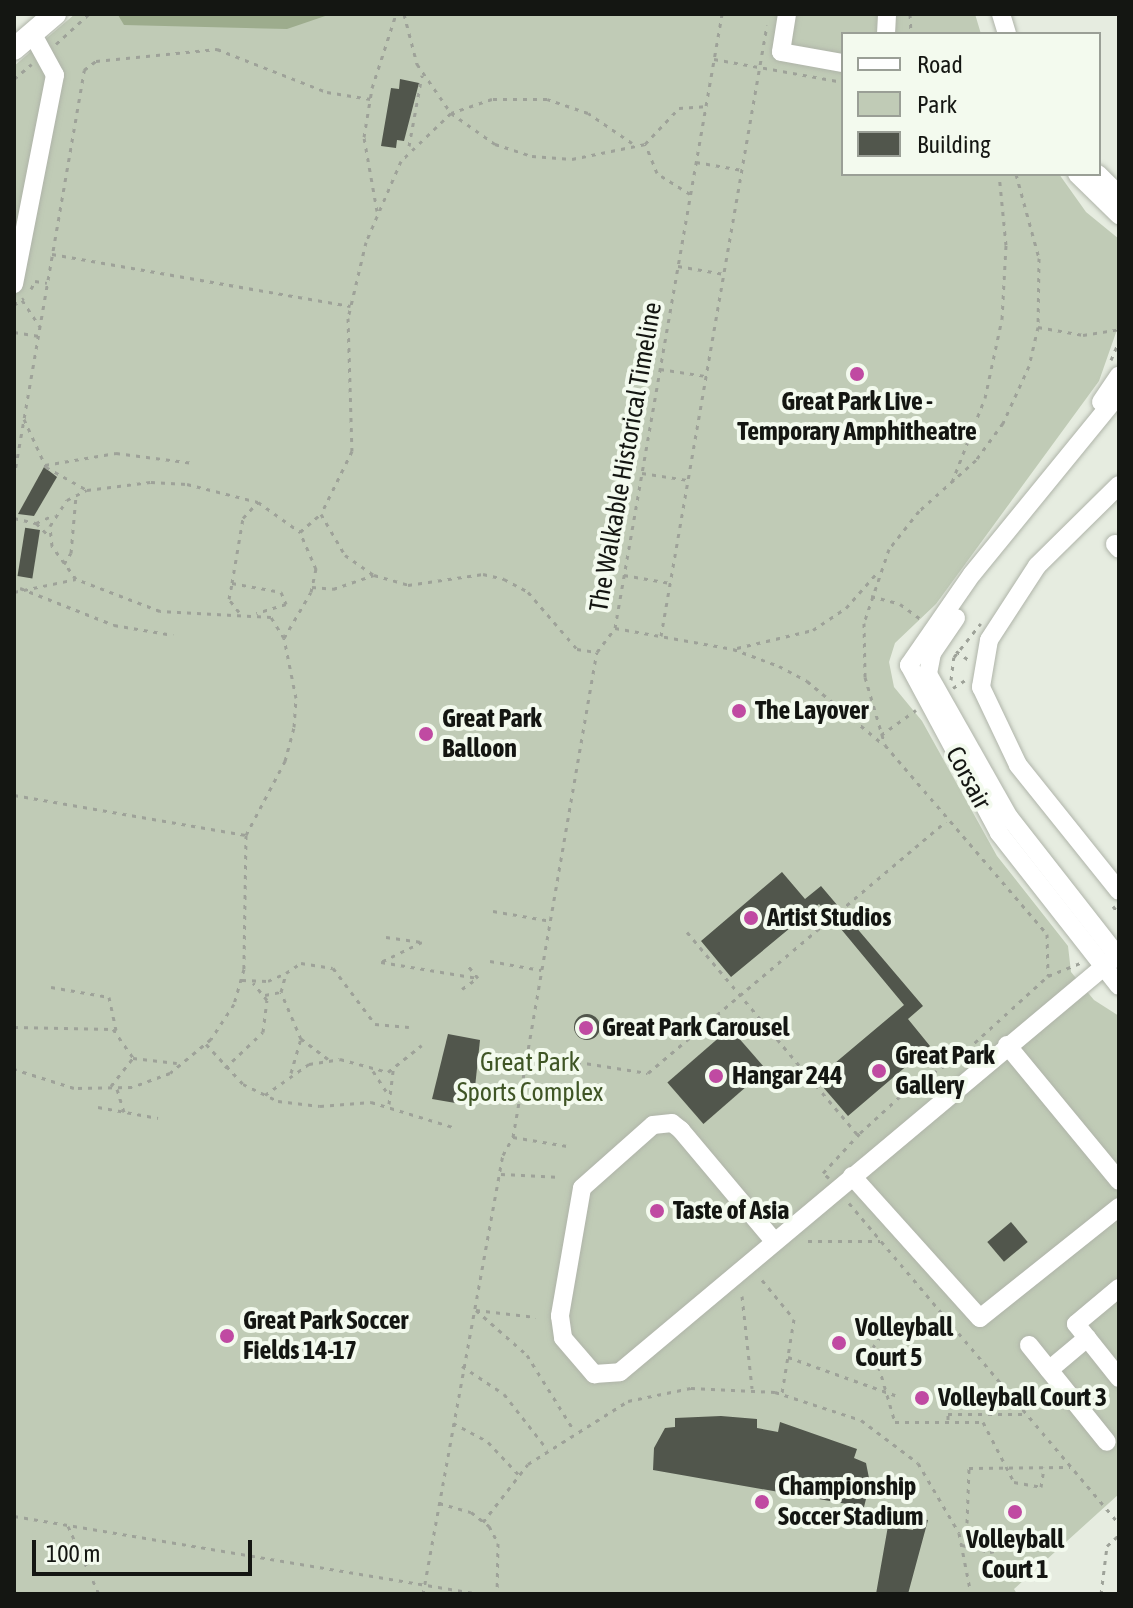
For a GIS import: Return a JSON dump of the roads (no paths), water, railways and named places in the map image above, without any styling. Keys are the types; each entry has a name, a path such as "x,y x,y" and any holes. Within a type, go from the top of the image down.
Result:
{"main road":[{"path":"14,49 55,14"}],"street":[{"path":"787,14 781,52 841,63"},
{"path":"18,292 55,75 32,33"},
{"path":"1079,176 1119,215"},
{"path":"1100,176 1119,195"},
{"name":"Corsair","path":"1064,460 1119,375"},
{"name":"Corsair","path":"1119,394 914,651 912,679 999,833 1115,958 1119,986"},
{"path":"1116,891 1018,765 981,687 989,640 1037,566 1119,485"},
{"path":"774,1241 681,1130 672,1123 653,1125 582,1188 560,1316 563,1338 594,1374 613,1377 1007,1045 1115,958"},
{"path":"1007,1045 1119,1181"},
{"path":"852,1176 980,1318 1119,1207"},
{"path":"1119,1288 1076,1324 1119,1378"},
{"path":"1049,1370 1087,1338"},
{"path":"1029,1345 1107,1442"}],"place":[{"name":"Great Park Live - Temporary Amphitheatre","path":"857,374"},
{"name":"The Layover","path":"739,711"},
{"name":"Great Park Balloon","path":"426,734"},
{"name":"Artist Studios","path":"751,918"},
{"name":"Great Park Carousel","path":"586,1028"},
{"name":"Great Park Gallery","path":"879,1071"},
{"name":"Hangar 244","path":"716,1076"},
{"name":"Taste of Asia","path":"657,1211"},
{"name":"Great Park Soccer Fields 14-17","path":"227,1336"},
{"name":"Volleyball Court 5","path":"839,1343"},
{"name":"Volleyball Court 3","path":"922,1398"},
{"name":"Championship Soccer Stadium","path":"762,1502"},
{"name":"Volleyball Court 1","path":"1015,1512"}],"park label":[{"name":"Great Park Sports Complex","path":"530,1078"}]}
